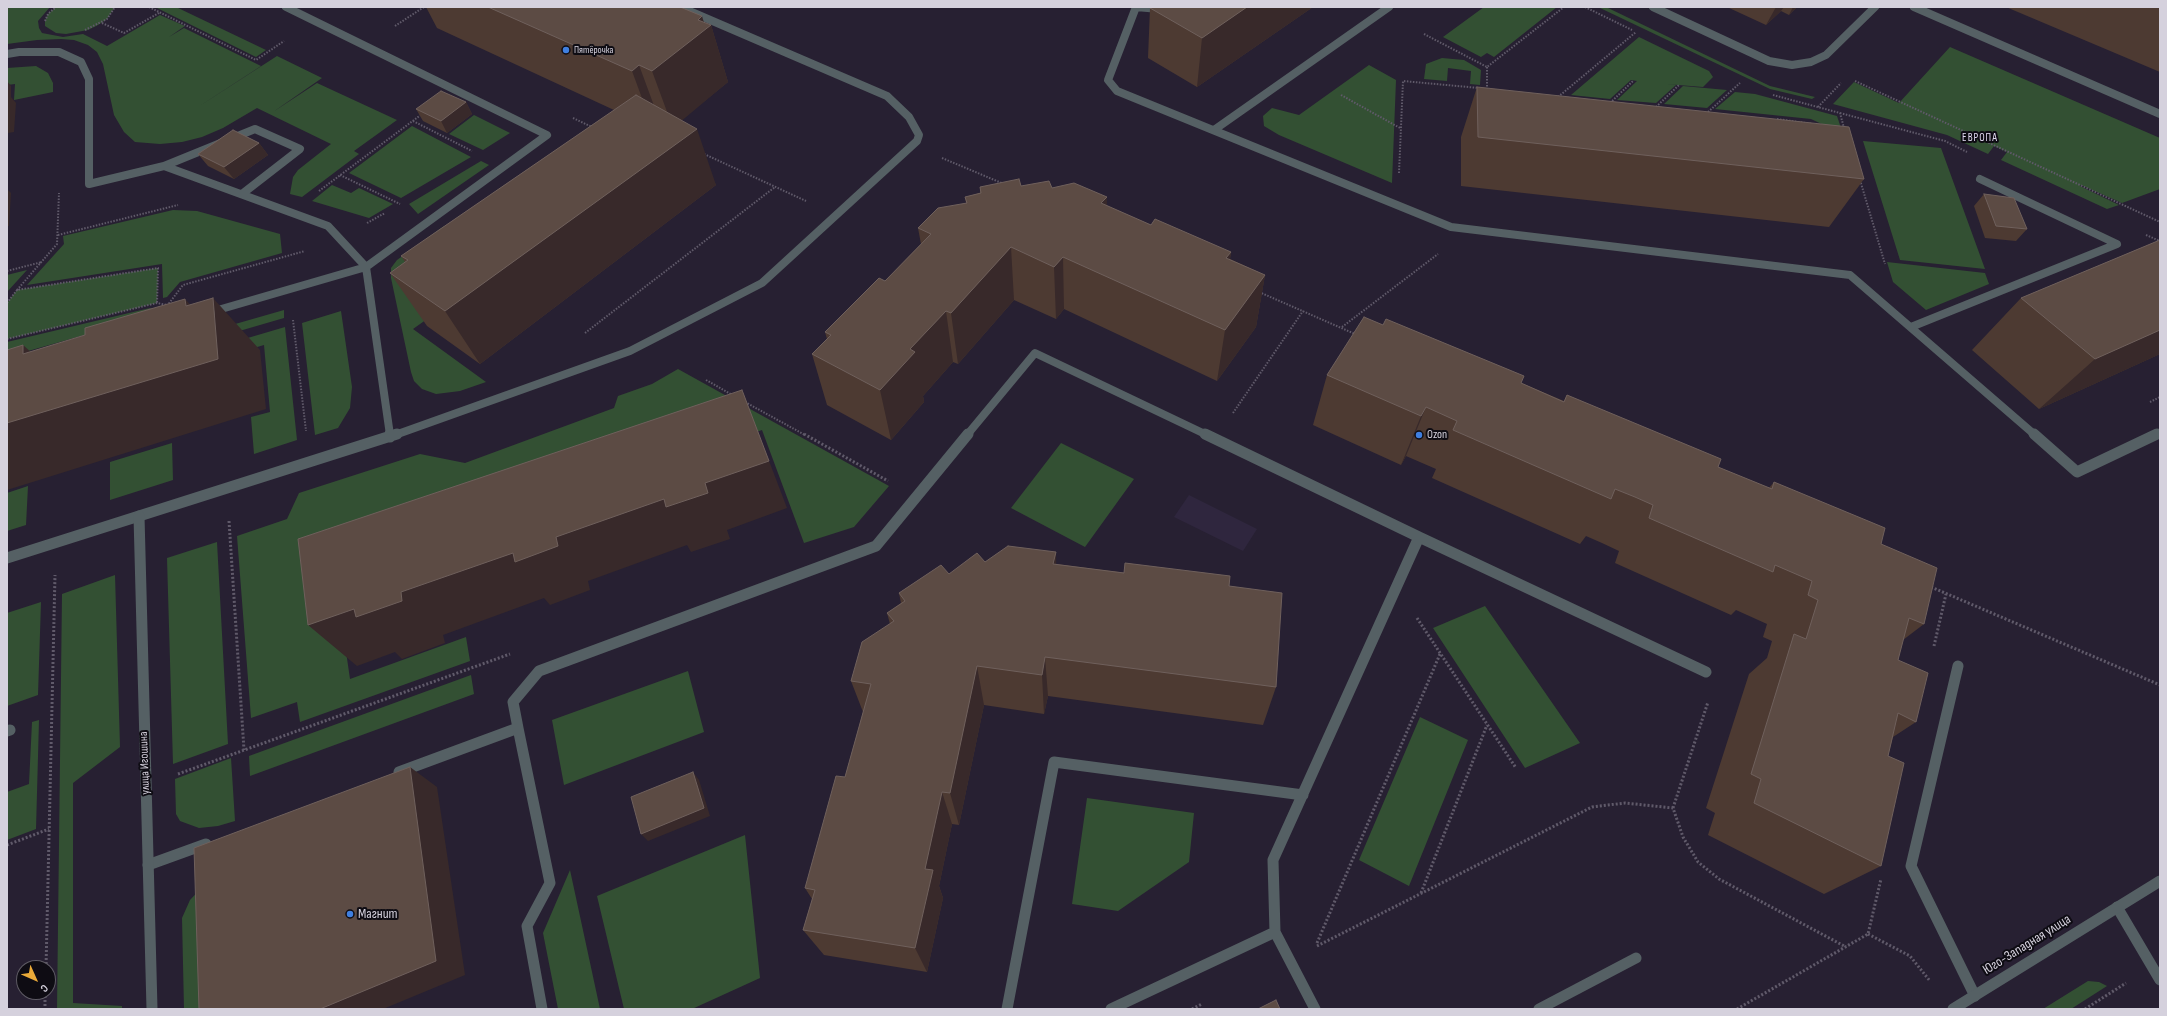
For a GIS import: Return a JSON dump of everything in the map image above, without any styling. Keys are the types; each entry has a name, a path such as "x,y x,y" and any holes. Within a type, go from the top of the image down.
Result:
{"street":[{"path":"205,313 366,267 547,135 286,7"},
{"path":"7,558 390,437 630,351 762,282 917,141 919,135 909,117 887,96 680,7"},
{"path":"1163,7 1158,9 1136,7 1108,80 1117,91 1451,227 1850,274 2077,472 2160,433"},
{"path":"1214,130 1389,7"},
{"path":"1653,7 1769,61 1792,65 1811,62 1826,55 1875,7"},
{"path":"1914,7 2160,114"},
{"path":"7,54 19,52 59,52 81,62 89,79 89,184 164,166 255,129 300,149 242,194"},
{"path":"164,166 291,211 328,226 366,267 390,437"},
{"path":"1911,327 2117,244 1980,179"},
{"path":"542,1009 527,926 550,883 513,702 539,671 876,546 1035,353 1419,537 1706,672"},
{"name":"улица Игошина","path":"139,516 152,1009"},
{"path":"1315,1009 1275,932 1273,860 1419,537"},
{"path":"1958,666 1911,866 1975,996"},
{"path":"385,777 518,728"},
{"path":"1007,1009 1054,762 1303,795"},
{"path":"148,865 215,840"},
{"name":"Юго-Западная улица","path":"1953,1009 2160,881"},
{"path":"2117,907 2160,980"},
{"path":"1111,1009 1275,932"},
{"path":"1538,1009 1636,958"}],"path":[{"path":"113,13 115,7"},
{"path":"149,7 256,60 315,21"},
{"path":"391,29 424,7"},
{"path":"1487,67 1564,7"},
{"path":"102,23 124,34 160,12"},
{"path":"1565,98 1557,97 1636,32"},
{"path":"1424,34 1487,67"},
{"path":"1487,67 1487,89"},
{"path":"1399,174 1403,81 1495,90"},
{"path":"1610,103 1633,81"},
{"path":"1855,81 2160,222"},
{"path":"1708,112 1740,83"},
{"path":"1656,107 1679,85"},
{"path":"291,211 456,90"},
{"path":"1341,95 1400,128"},
{"path":"1602,102 1618,103"},
{"path":"1649,106 1664,108"},
{"path":"1700,112 1716,113"},
{"path":"1771,118 1811,122 1817,125"},
{"path":"412,121 474,152"},
{"path":"917,141 933,154 1005,184"},
{"path":"697,151 836,215"},
{"path":"340,175 399,204 420,227"},
{"path":"1859,177 1885,267"},
{"path":"582,335 776,187"},
{"path":"7,303 57,244 60,188"},
{"path":"58,235 154,210 184,205"},
{"path":"1342,328 1450,246 1451,227"},
{"path":"163,310 183,285 311,249"},
{"path":"7,271 42,262"},
{"path":"18,290 158,268 157,303"},
{"path":"1252,289 1356,334"},
{"path":"7,339 157,303 167,305"},
{"path":"1229,419 1303,311"},
{"path":"286,323 293,320 306,434"},
{"path":"706,380 895,485"},
{"path":"227,488 244,750"},
{"path":"46,960 56,543"},
{"path":"1924,584 2160,685"},
{"path":"1933,648 1946,594"},
{"path":"1413,612 1516,768"},
{"path":"146,786 514,652"},
{"path":"1440,654 1315,947 1592,807 1625,803 1673,808 1683,837 1698,862 1718,880 1846,947"},
{"path":"1420,894 1487,725"},
{"path":"7,845 49,829"},
{"path":"1738,1009 1868,934 1882,872"},
{"path":"1868,934 1910,956 1953,1009"},
{"path":"2085,1009 2152,966"}],"shaded area":[{"path":"1189,495 1257,529 1243,551 1174,517"}],"green space":[{"path":"7,7 50,7 38,21 39,28 42,33 63,37 83,34 107,46 160,15 185,26 169,37 184,28 261,66 195,109 277,56 322,78 273,112 317,83 397,120 354,151 359,154 302,197 290,194 293,177 298,170 331,144 257,108 223,128 202,137 182,142 160,144 135,142 124,132 114,115 103,64 97,52 88,45 74,40 37,40 7,44"},
{"path":"56,7 115,7 107,19 98,25 88,30 66,34 56,33 45,26 45,20 48,14"},
{"path":"155,7 176,7 266,50 256,57"},
{"path":"1484,7 1557,7 1494,57 1487,53 1481,57 1443,37"},
{"path":"1598,7 1606,7 1770,86 1815,97 1812,99 1770,89"},
{"path":"1639,37 1709,71 1713,77 1703,87 1666,84 1676,85 1656,103 1617,100 1637,81 1631,80 1610,99 1571,95"},
{"path":"1950,47 2160,138 2160,189 2122,203 2081,185 2080,186 2119,205 2107,209 2001,160 2007,152 1994,146 1988,154 1947,135 1833,104 1854,82 1899,103"},
{"path":"1442,58 1464,60 1481,70 1480,85 1470,84 1471,71 1448,68 1447,81 1424,79 1426,64"},
{"path":"1369,65 1396,80 1392,183 1279,135 1264,126 1263,116 1272,108 1299,115"},
{"path":"36,66 48,73 53,83 53,92 14,100 15,84 7,85 7,68"},
{"path":"1683,86 1727,90 1707,108 1664,104"},
{"path":"1735,92 1755,94 1837,116 1843,134 1811,119 1715,109"},
{"path":"474,115 510,133 483,150 449,134"},
{"path":"412,126 471,157 401,198 349,173"},
{"path":"1863,141 1941,148 1985,269 1900,260"},
{"path":"481,161 489,165 418,214 409,204"},
{"path":"332,185 351,193 359,188 393,204 369,218 312,201"},
{"path":"173,210 197,211 280,234 282,253 180,282 167,297 163,298 162,264 27,285 64,244 63,236"},
{"path":"462,225 437,312 413,329 486,382 460,391 436,394 422,389 414,381 391,278 391,268 397,260 444,226"},
{"path":"1887,262 1985,273 1989,284 1926,310 1893,282"},
{"path":"158,268 157,303 7,339 7,303 17,290"},
{"path":"27,270 7,292 7,275"},
{"path":"150,308 158,312 155,315 7,357 7,342"},
{"path":"284,310 284,318 30,392 61,374"},
{"path":"341,311 352,387 350,408 338,428 315,435 302,323"},
{"path":"285,327 297,440 254,454 251,417 270,412 264,345 237,353 207,350"},
{"path":"678,369 889,486 854,527 804,543 762,430 335,576 350,679 466,637 470,661 300,722 297,702 251,718 237,536 287,519 299,493 420,454 465,463 614,408 618,396 652,384"},
{"path":"172,443 173,480 110,500 110,462"},
{"path":"1061,443 1134,479 1085,547 1011,508"},
{"path":"28,486 26,525 7,531 7,493"},
{"path":"217,542 228,744 173,764 167,558"},
{"path":"115,575 120,747 73,783 73,1003 122,1006 122,1009 57,1009 62,594"},
{"path":"41,602 38,695 7,706 7,613"},
{"path":"1485,606 1580,743 1525,768 1433,628"},
{"path":"688,671 704,732 564,785 552,720"},
{"path":"471,675 474,694 250,776 249,756"},
{"path":"1420,717 1468,740 1409,886 1359,860"},
{"path":"39,720 36,829 7,840 7,792 29,784 32,722"},
{"path":"231,758 235,821 218,826 199,828 180,821 176,814 175,779"},
{"path":"1087,798 1194,813 1189,862 1118,911 1072,904"},
{"path":"745,835 760,978 692,1009 624,1009 597,896"},
{"path":"570,870 600,1009 558,1009 543,933"},
{"path":"206,883 231,1009 184,1009 182,918 190,900"},
{"path":"2088,981 2099,982 2107,986 2071,1009 2043,1009"}],"building":[{"path":"488,7 680,7 702,16 698,20 711,25 652,71 639,65 632,71"},
{"path":"1247,7 1202,38 1150,8"},
{"path":"1477,87 1849,127 1864,179 1478,137"},
{"path":"441,91 466,102 441,121 416,109"},
{"path":"636,95 697,129 445,311 390,273 408,260 401,256"},
{"path":"233,130 259,143 224,167 198,154"},
{"path":"1019,179 1021,186 1049,181 1052,188 1074,183 1107,197 1101,203 1151,225 1155,219 1231,252 1226,258 1265,275 1225,330 1063,257 1054,267 1011,247 951,313 946,311 910,349 915,352 880,390 812,354 831,335 825,332 879,278 885,281 931,234 918,228 938,208 967,203 965,197 981,193 980,187"},
{"path":"1984,194 2014,198 2027,229 1996,226"},
{"path":"2160,240 2160,330 2095,359 2021,298"},
{"path":"213,298 218,359 7,423 7,350 23,345 23,354 85,335 85,328 185,299 186,306"},
{"path":"1364,317 1383,325 1386,319 1524,376 1521,383 1564,402 1567,395 1721,459 1718,467 1772,489 1774,482 1885,528 1881,544 1937,568 1924,624 1909,618 1898,660 1928,673 1916,722 1898,713 1888,756 1904,763 1881,866 1754,803 1761,779 1751,774 1794,634 1806,639 1818,600 1808,595 1812,581 1775,565 1773,572 1649,518 1653,505 1635,497 1615,489 1611,499 1453,430 1457,421 1426,407 1421,416 1327,375"},
{"path":"742,390 769,461 705,483 708,493 666,507 664,499 556,537 558,546 515,562 513,553 401,592 402,601 356,617 354,609 308,625 298,539"},
{"path":"1008,546 1056,552 1053,564 1124,573 1125,563 1230,576 1229,586 1282,593 1276,687 1045,657 1042,675 977,666 950,793 942,792 925,869 933,870 915,948 803,930 815,890 805,888 836,776 845,777 871,684 851,681 862,642 894,621 887,613 905,601 899,593 941,565 949,574 977,553 985,562"},
{"path":"410,767 436,961 320,1009 199,1009 194,848"},
{"path":"693,772 704,808 641,834 631,797"},
{"path":"1276,1000 1280,1009 1258,1009"}],"place":[{"name":"Пятёрочка","path":"566,50"},
{"name":"Ozon","path":"1419,435"},
{"name":"Магнит","path":"350,914"}],"district":[{"name":"ЕВРОПА","path":"1980,138"}]}
